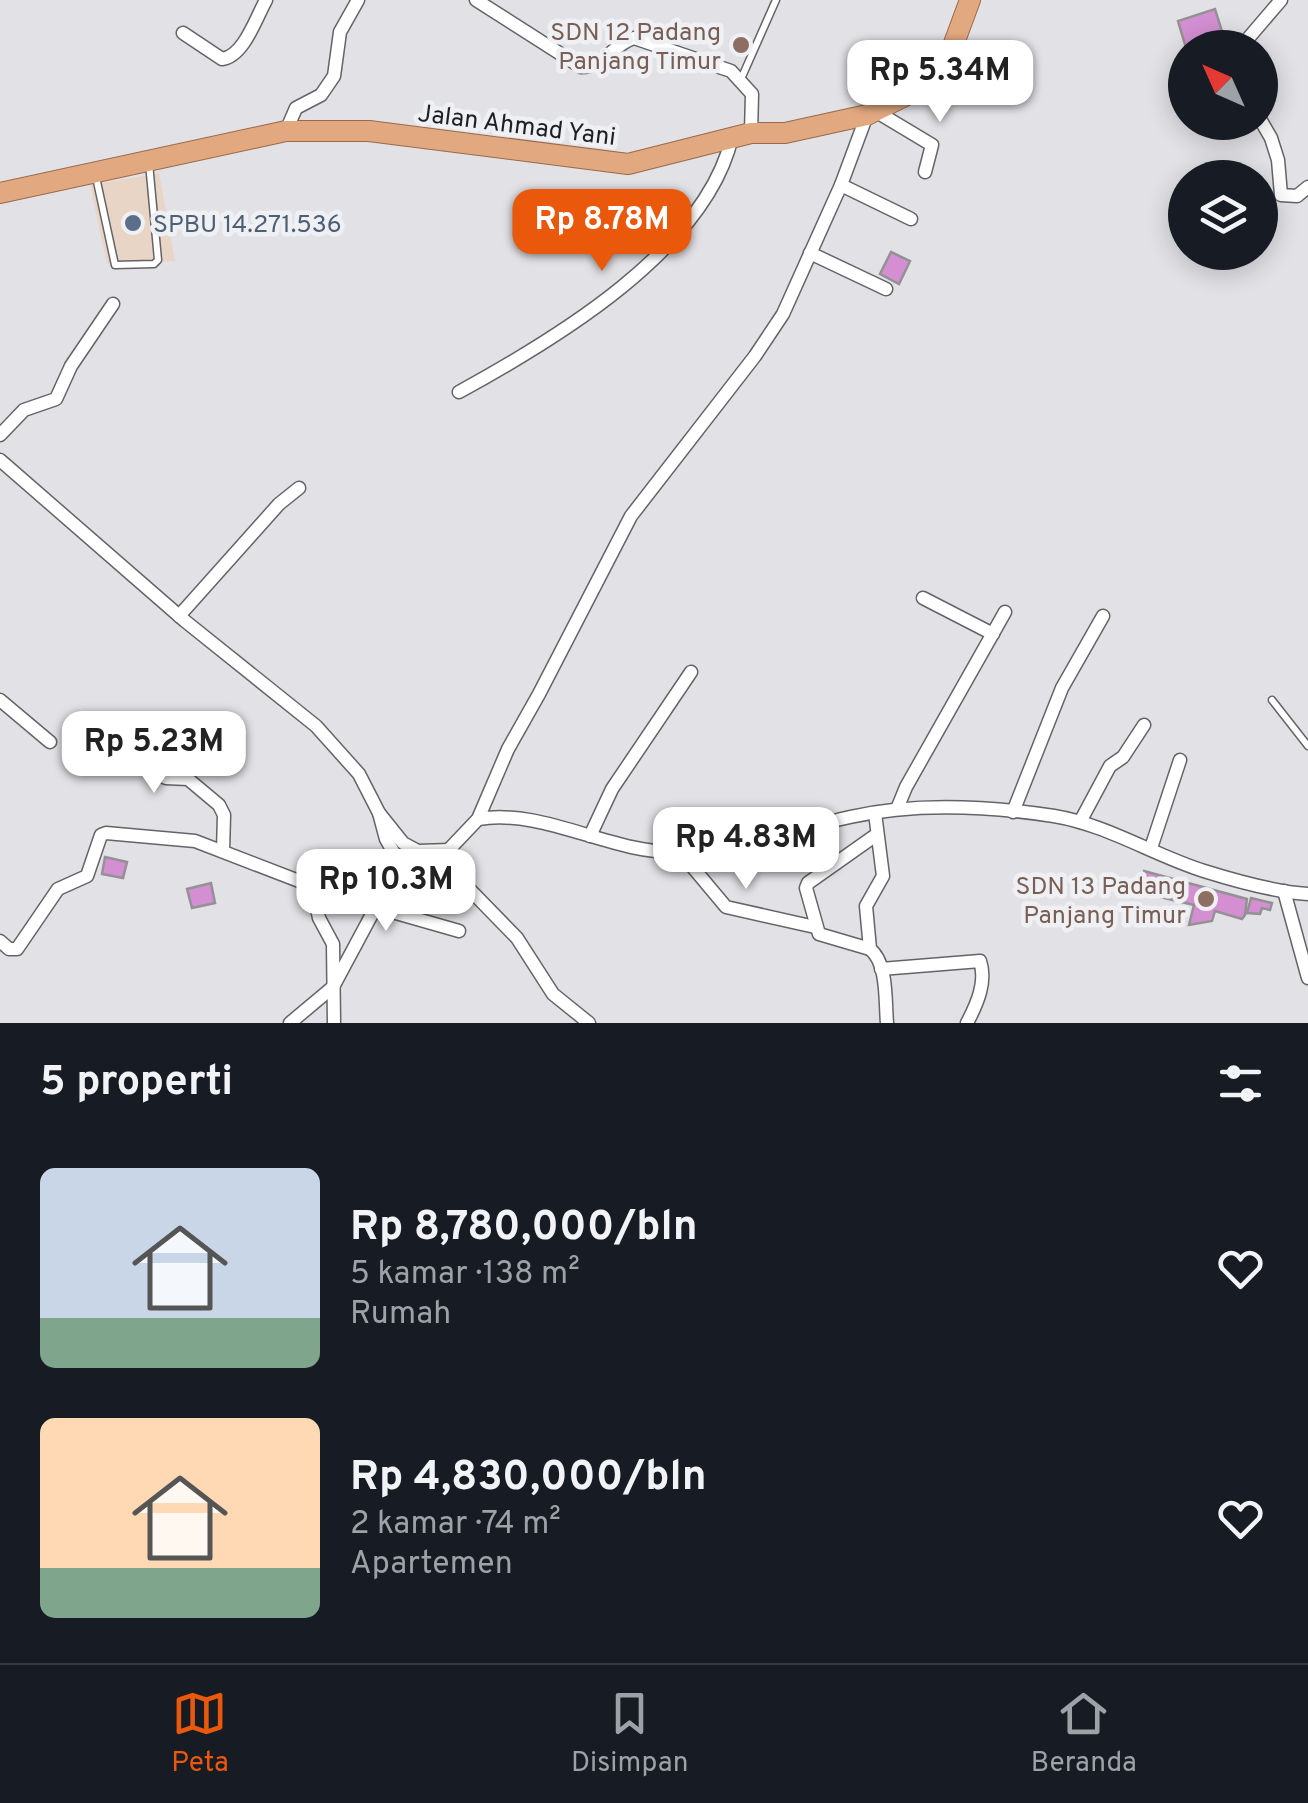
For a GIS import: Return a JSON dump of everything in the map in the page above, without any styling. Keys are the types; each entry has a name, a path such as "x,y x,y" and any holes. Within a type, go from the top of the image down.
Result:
{"highway":[{"name":"Jalan Ahmad Yani","path":"0,193 286,131 369,131 628,164 742,135 784,133 872,114 907,95 939,66 952,46 970,0"}],"street":[{"path":"183,34 228,59 236,53 266,0"},
{"path":"286,131 296,108 321,95 334,76 340,32 358,0"},
{"path":"459,392 569,326 663,250 722,169 742,135 754,100 741,78 731,71 634,38 626,40 599,64 581,66 476,0"},
{"path":"1255,30 1281,0"},
{"path":"379,812 386,839 401,860 416,866 445,854 478,818 508,749 631,516 755,356 782,314 872,114 932,145 925,172"},
{"path":"1269,140 1278,160 1281,195 1297,196 1308,187"},
{"path":"841,185 911,219"},
{"path":"810,253 886,289"},
{"path":"0,435 24,410 56,399 71,366 113,304"},
{"path":"0,460 179,616 316,726 359,774 379,812 403,843 418,851 445,854 517,938 553,994 589,1023"},
{"path":"179,616 279,504 299,488"},
{"path":"923,598 993,634"},
{"path":"897,809 1005,612"},
{"path":"1013,812 1062,688 1103,616"},
{"path":"590,836 612,789 691,672"},
{"path":"0,700 50,742"},
{"path":"103,722 158,774 188,779 220,805 224,815 223,851"},
{"path":"1080,822 1110,766 1123,756 1144,725"},
{"path":"1151,848 1180,760"},
{"path":"478,818 512,816 637,848 680,852 761,840 897,809 1013,812 1080,822 1202,870 1308,894"},
{"path":"870,950 866,906 883,876 876,812"},
{"path":"0,941 13,950 20,946 58,889 87,876 98,840 106,833 195,841 312,886 319,918 333,944 334,1023"},
{"path":"876,835 807,885 815,927 824,938 877,955 887,1023"},
{"path":"680,852 726,907 815,927"},
{"path":"290,1023 333,987 401,860"},
{"path":"1284,891 1308,978"},
{"path":"376,907 459,931"},
{"path":"881,969 980,961 981,990 967,1023"}],"lane":[{"path":"741,78 776,0"},
{"path":"95,173 114,263 154,264 158,260 149,162"},
{"path":"1272,700 1308,746"}],"shaded area":[{"name":"SPBU 14.271.536","path":"159,173 175,261 107,264 90,185"}],"building":[{"path":"1215,9 1222,30 1181,30 1178,21"},
{"path":"891,252 910,261 899,284 880,274"},
{"path":"790,839 799,859 783,866 773,853 778,851 775,845"},
{"path":"105,857 127,862 123,878 102,874"},
{"path":"1144,871 1247,899 1245,915 1242,919 1215,911 1212,921 1189,925 1194,905 1139,892"},
{"path":"211,883 215,903 192,908 187,889"},
{"path":"1251,898 1272,903 1270,910 1262,908 1260,914 1247,913"}],"place":[{"name":"SDN 12 Padang Panjang Timur","path":"741,45"},
{"name":"SPBU 14.271.536","path":"133,223"},
{"name":"SDN 13 Padang Panjang Timur","path":"1206,899"}]}
